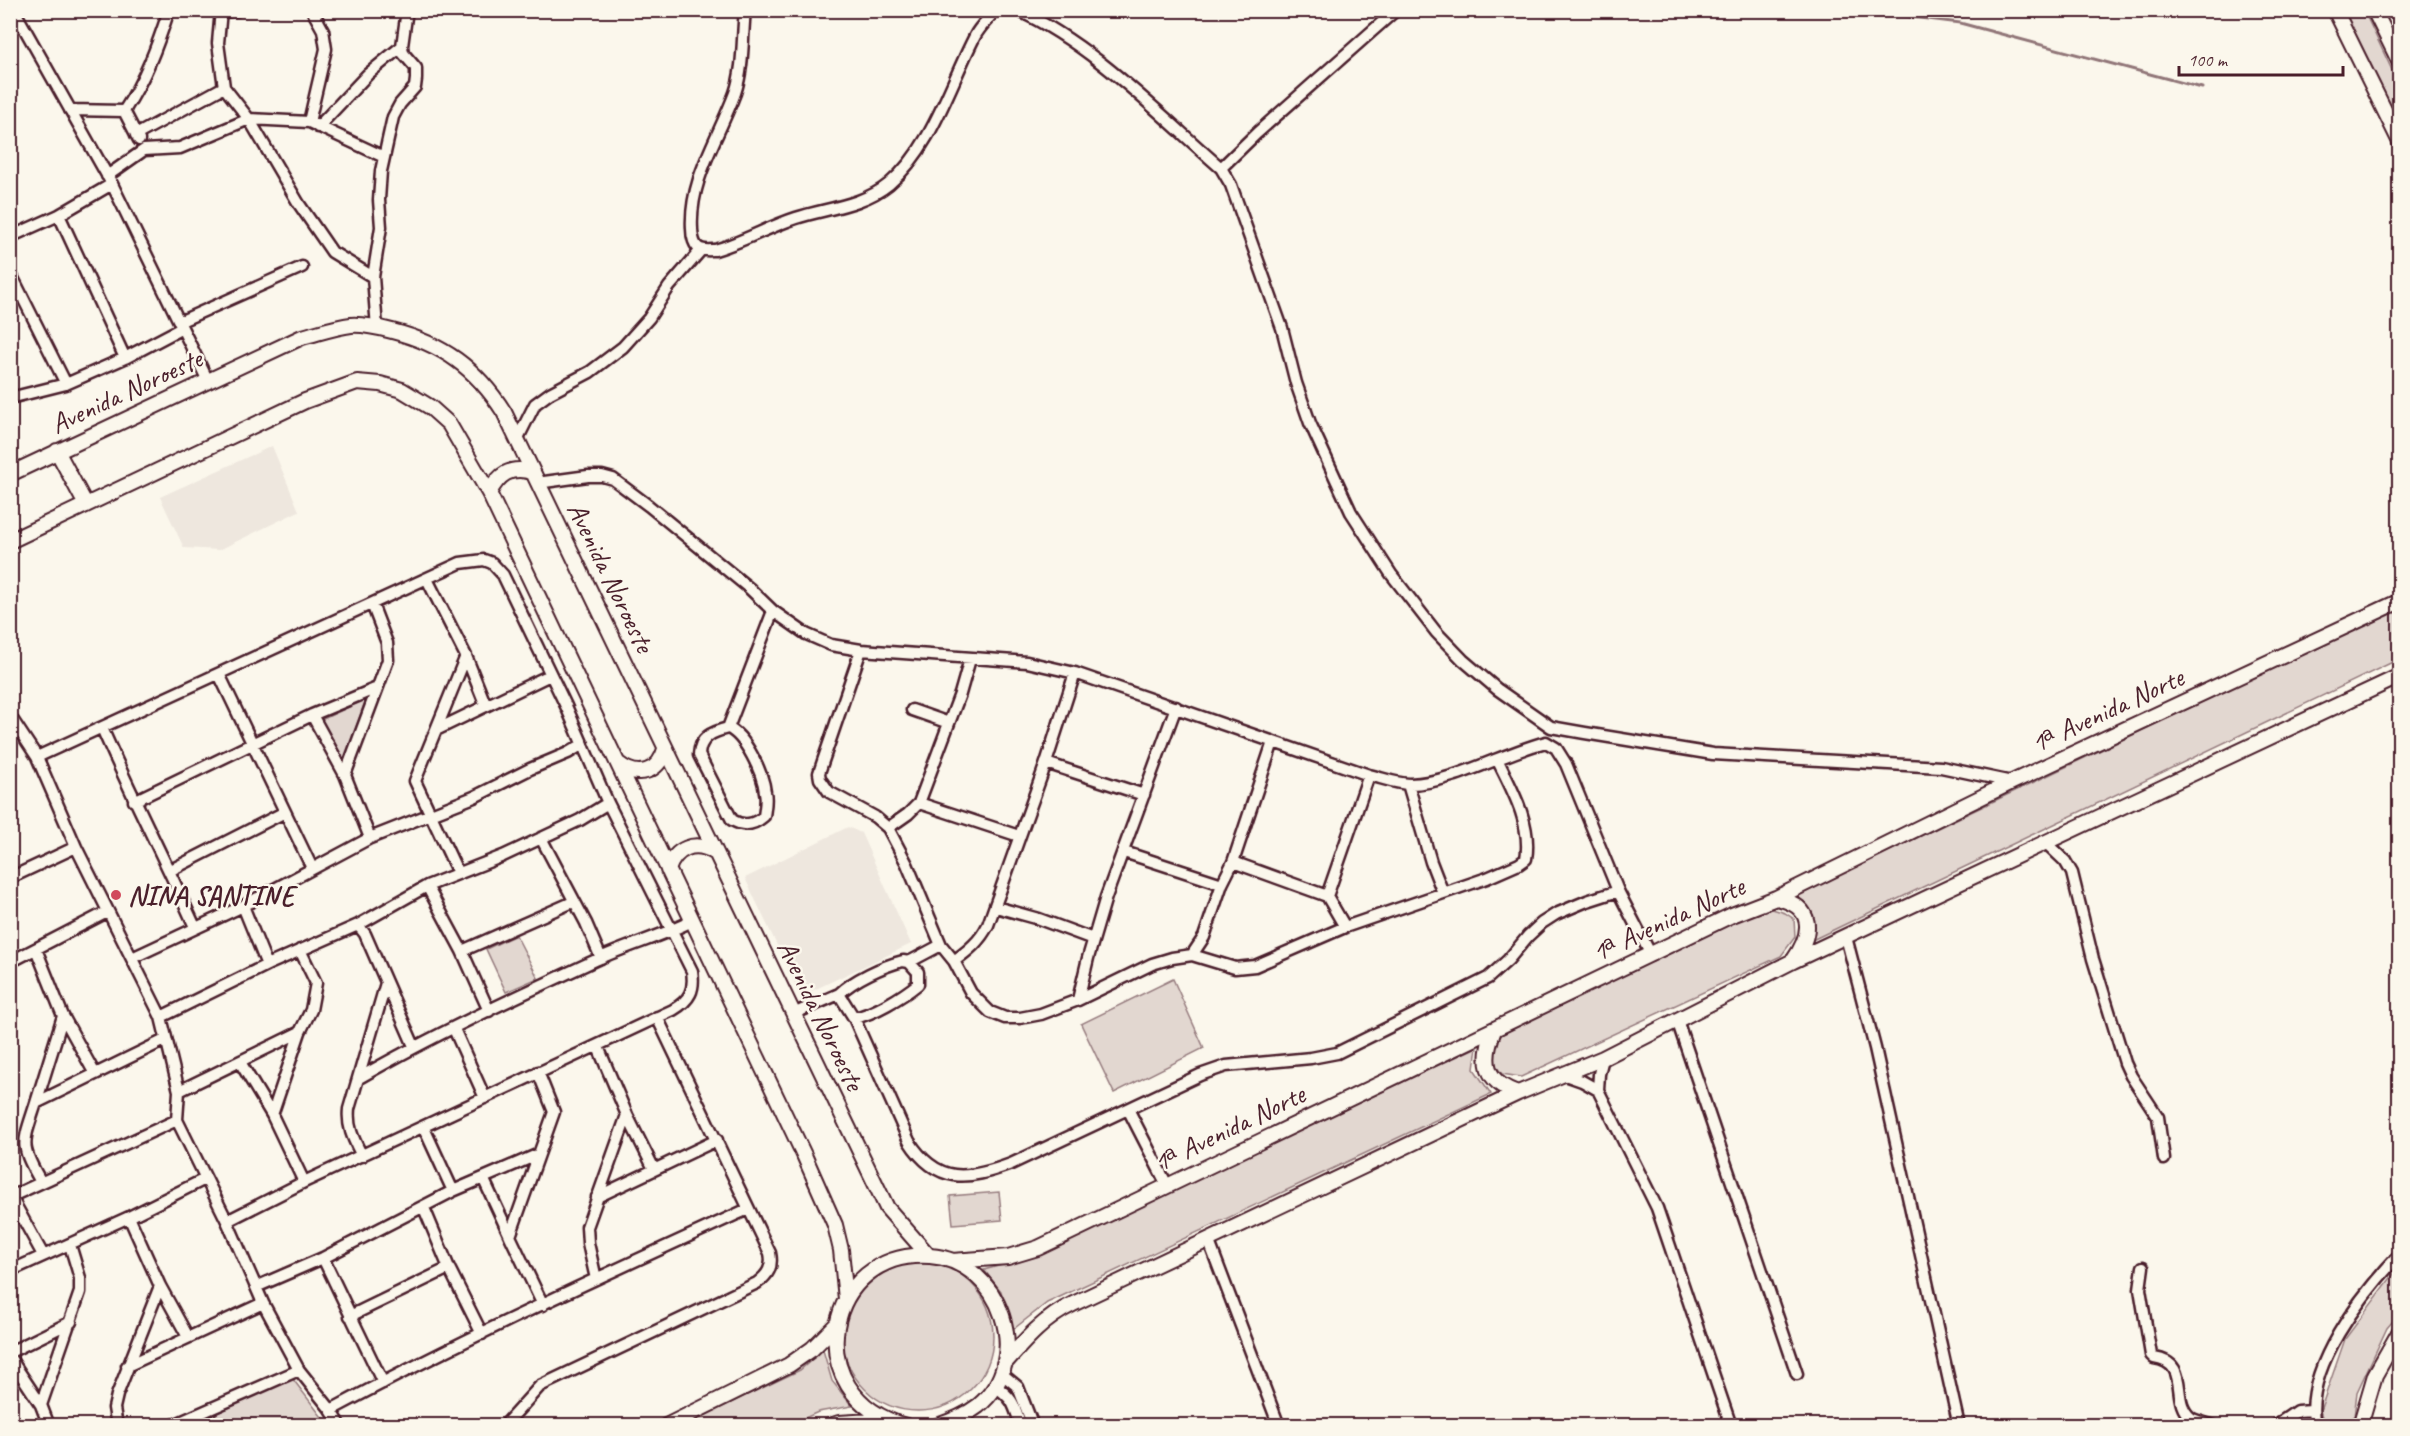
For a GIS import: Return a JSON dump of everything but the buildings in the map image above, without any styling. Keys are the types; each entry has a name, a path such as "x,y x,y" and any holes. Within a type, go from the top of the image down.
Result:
{"main road":[{"path":"2335,10 2400,142"},
{"path":"2374,10 2400,63"},
{"name":"Avenida Noroeste","path":"10,474 302,337 353,325 377,328 410,336 438,348 464,364 492,394 504,412 887,1208 929,1256"},
{"path":"10,541 304,401 357,382 380,384 402,390 430,407 449,424 489,493 832,1217 841,1250 846,1299"},
{"path":"57,451 86,505"},
{"path":"489,493 504,473 515,469 534,478"},
{"name":"1ᵃ Avenida Norte","path":"952,1261 1008,1257 1038,1248 1732,915 1776,898 2012,782 2400,601"},
{"path":"937,1425 958,1419 979,1405 995,1386 1003,1368 1032,1332 1061,1310 1518,1093 1603,1058 1793,961 2400,676"},
{"path":"619,764 634,773 651,770 663,757 665,749"},
{"path":"668,870 671,862 682,849 699,846 714,852"},
{"path":"1776,898 1792,902 1806,919 1805,943 1793,961"},
{"path":"1494,1030 1486,1050 1489,1069 1497,1084 1518,1093"},
{"path":"906,1425 887,1420 862,1405 844,1382 835,1354 836,1325 846,1299 861,1279 881,1265 904,1257 929,1256 952,1261 974,1273 991,1290 1003,1313 1007,1338 1003,1368"},
{"path":"666,1425 789,1365 812,1349 836,1325"},
{"path":"2360,1425 2374,1376 2400,1331"},
{"path":"830,1425 887,1420"}],"street":[{"path":"14,10 110,180 208,381"},
{"path":"124,111 140,88 153,59 169,10"},
{"path":"238,10 222,11 218,27 224,87 249,119 299,204 332,252 373,278"},
{"path":"312,10 322,30 326,48 313,125"},
{"path":"377,328 373,278 381,227 379,200 384,157 393,117 400,104 415,87 416,79 416,68 403,53 402,46 407,10"},
{"path":"745,10 743,51 735,92 699,177 693,199 693,236 696,246 701,250 715,250 795,218 857,202 875,194 890,183 909,162 930,129 947,99 977,32 995,10"},
{"path":"1017,10 1038,15 1123,81 1221,168 1231,184 1282,328 1296,383 1310,423 1351,512 1391,574 1436,632 1463,660 1497,688 1551,727 1713,754 1941,767 2012,782"},
{"path":"1221,168 1257,133 1396,10"},
{"path":"313,125 402,46"},
{"path":"136,135 224,87"},
{"path":"70,110 124,111"},
{"path":"124,111 144,150"},
{"path":"10,237 59,215 110,180 144,150 180,148 249,119 313,125 384,157"},
{"path":"59,215 125,358"},
{"path":"517,440 535,404 549,393 590,372 623,347 649,318 669,287 701,250"},
{"path":"10,398 66,384 125,358 181,325 302,267"},
{"path":"10,272 66,384"},
{"path":"534,478 588,476 613,479 749,588 773,611 806,634 831,645 861,650 1027,662 1075,673 1369,775 1408,784 1427,782 1498,761 1528,747 1546,742 1556,748 1566,764 1618,891 1651,955"},
{"path":"38,757 460,563 474,560 492,563 498,568 506,582 583,744 608,803 692,971 694,983 687,1001 598,1047 538,1072 424,1128 304,1182 227,1221"},
{"path":"427,579 466,656 486,706"},
{"path":"345,775 388,660 387,643 372,604"},
{"path":"728,728 773,611"},
{"path":"861,650 819,773 820,779 829,792 875,817 888,828 912,873 941,945 954,961 971,993 990,1012 1005,1018 1041,1014 1078,1000 1152,964 1192,955 1235,968 1255,966 1345,927 1507,870 1526,859 1528,848 1526,828 1498,761"},
{"path":"458,873 415,781 466,656"},
{"path":"888,828 920,802 970,659"},
{"path":"954,961 972,948 982,937 996,907 1075,673"},
{"path":"219,675 312,868"},
{"path":"435,730 550,675"},
{"path":"134,801 312,715 377,688"},
{"path":"1078,1000 1093,939 1176,707"},
{"path":"912,710 949,723"},
{"path":"312,715 345,775 369,838"},
{"path":"12,722 38,757 76,847 160,1017 178,1091 177,1119 227,1221 263,1303 299,1370 332,1410 341,1425"},
{"path":"1546,742 1551,727"},
{"path":"102,728 134,801 170,871 195,927"},
{"path":"728,728 735,731 743,741 765,790 764,816 750,825 738,824 732,820 699,755 704,739 711,733 728,728"},
{"path":"1192,955 1204,937 1222,884 1233,862 1273,742"},
{"path":"132,958 243,906 369,838 431,815 568,753 583,744"},
{"path":"1046,763 1144,795"},
{"path":"1328,896 1369,775"},
{"path":"1408,784 1443,893"},
{"path":"920,802 1019,836"},
{"path":"160,1017 267,964 358,925 427,886 580,820 608,803"},
{"path":"170,871 285,812"},
{"path":"541,838 586,923 601,958"},
{"path":"2045,842 2065,861 2072,873 2093,959 2125,1063 2158,1117 2164,1159"},
{"path":"12,873 76,847"},
{"path":"1124,852 1172,870 1222,884"},
{"path":"1233,862 1328,896 1345,927"},
{"path":"427,886 462,951 489,1011"},
{"path":"839,994 854,1018 909,1141 918,1155 947,1175 980,1174 1011,1164 1200,1075 1226,1066 1311,1058 1337,1053 1488,978 1508,960 1528,936 1556,914 1618,891"},
{"path":"462,951 573,902"},
{"path":"243,906 267,964"},
{"path":"996,907 1093,939"},
{"path":"10,962 107,912"},
{"path":"359,1078 414,1046 601,958 672,932 692,921"},
{"path":"358,925 365,934 414,1046"},
{"path":"1846,938 1875,1048 1959,1425"},
{"path":"792,1014 839,994 846,986 881,968 909,962 941,945"},
{"path":"36,949 63,1016 94,1074"},
{"path":"272,1115 300,1032 311,1010 316,983 300,951"},
{"path":"854,1018 864,1016 918,984 918,972 909,962"},
{"path":"362,1156 351,1134 348,1122 349,1109 386,983"},
{"path":"41,1182 26,1157 24,1146 63,1016"},
{"path":"504,1425 527,1399 548,1382 763,1278 767,1274 771,1260 717,1140 657,1017"},
{"path":"1677,1020 1797,1374"},
{"path":"454,1029 485,1098"},
{"path":"178,1091 300,1032"},
{"path":"36,1103 165,1040"},
{"path":"598,1047 627,1115 654,1169"},
{"path":"1603,1058 1598,1090 1657,1208 1731,1425"},
{"path":"240,1062 272,1115 304,1182"},
{"path":"510,1236 554,1112 538,1072"},
{"path":"1565,1075 1598,1090"},
{"path":"1128,1109 1167,1185"},
{"path":"596,1279 586,1235 597,1197 627,1115"},
{"path":"43,1255 11,1197 177,1119"},
{"path":"424,1128 453,1191"},
{"path":"597,1197 717,1140"},
{"path":"256,1287 322,1258 424,1208 453,1191 484,1180 539,1154"},
{"path":"10,1271 70,1245 205,1179"},
{"path":"484,1180 543,1305"},
{"path":"424,1208 449,1268 482,1334"},
{"path":"332,1410 482,1334 748,1209"},
{"path":"129,1217 160,1286 188,1336"},
{"path":"1208,1239 1279,1425"},
{"path":"41,1405 80,1292 80,1278 70,1245"},
{"path":"2315,1425 2312,1410 2316,1386 2325,1360 2358,1305 2400,1254"},
{"path":"322,1258 383,1383"},
{"path":"350,1316 449,1268"},
{"path":"2143,1268 2140,1288 2151,1355 2154,1358 2164,1359 2174,1368 2184,1408 2190,1417 2214,1425"},
{"path":"117,1425 114,1408 127,1366 160,1286"},
{"path":"127,1366 263,1303"},
{"path":"10,1352 71,1322"},
{"path":"10,1358 41,1405 49,1425"},
{"path":"1003,1368 1018,1387 1033,1425"},
{"path":"171,1425 299,1370"},
{"path":"995,1386 1008,1395 1014,1404 1021,1425"},
{"path":"2275,1425 2297,1411 2312,1410"}],"shaded area":[{"path":"2338,11 2364,11 2399,85 2399,137"},
{"path":"272,446 299,511 219,550 184,548 160,497"},
{"path":"2399,608 2399,659 1806,943 1807,912 1797,895"},
{"path":"366,699 343,764 321,720"},
{"path":"848,827 861,833 911,944 801,996 745,878"},
{"path":"1766,907 1785,913 1794,919 1795,937 1781,956 1521,1077 1502,1074 1494,1063 1493,1050 1502,1034"},
{"path":"516,935 538,978 506,992 486,949"},
{"path":"1173,979 1204,1048 1114,1093 1081,1024"},
{"path":"1477,1047 1474,1069 1491,1094 1047,1303 1011,1331 1001,1291 984,1270 1031,1257"},
{"path":"999,1192 1002,1220 953,1224 950,1196"},
{"path":"918,1261 933,1262 947,1267 960,1273 971,1283 981,1294 987,1307 992,1321 992,1351 987,1365 981,1378 971,1389 960,1399 947,1405 933,1410 918,1411 903,1410 889,1405 876,1399 865,1389 855,1378 849,1365 844,1351 843,1336 844,1321 849,1307 855,1294 865,1283 876,1273 889,1267 903,1262"},
{"path":"2399,1267 2399,1314 2387,1328 2357,1392 2353,1425 2325,1425 2320,1411 2345,1339"},
{"path":"823,1350 832,1381 852,1406 818,1412 790,1425 684,1425 800,1370"},
{"path":"292,1378 328,1425 221,1425 215,1414"}],"waterway":[{"path":"1855,10 1960,23 2202,88"}],"place":[{"name":"NINA SANTINE","path":"116,895"}]}
